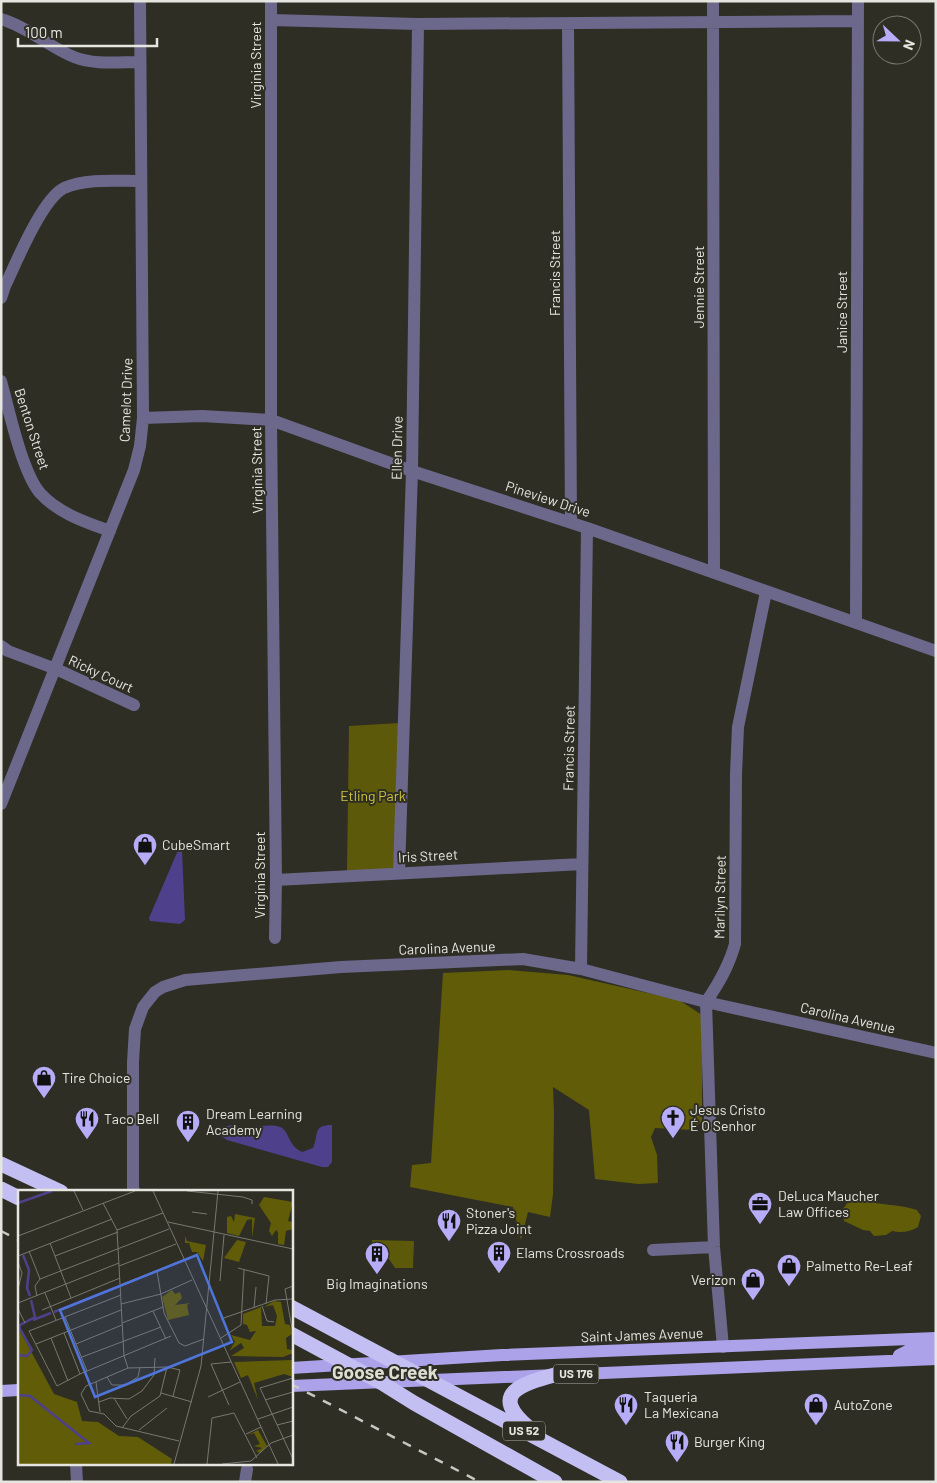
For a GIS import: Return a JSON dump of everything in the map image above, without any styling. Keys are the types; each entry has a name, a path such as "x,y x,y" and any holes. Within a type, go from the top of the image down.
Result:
{"highway":[{"path":"1,1164 56,1190"},
{"path":"1,1189 18,1198"},
{"name":"US 52","path":"292,1308 620,1482"},
{"name":"US 52","path":"292,1335 382,1382 414,1403 555,1482"},
{"path":"546,1442 521,1422 512,1410 510,1403 516,1388 526,1383 558,1374"}],"main road":[{"name":"Saint James Avenue","path":"292,1368 502,1355 936,1338"},
{"path":"898,1360 900,1355 909,1350 936,1347"},
{"name":"US 176","path":"382,1382 936,1359"},
{"path":"292,1386 382,1382"},
{"path":"1,1391 18,1390"}],"street":[{"name":"Camelot Drive","path":"1,804 5,783 56,669 134,470 140,446 143,418 140,1"},
{"name":"Virginia Street","path":"271,1 271,420 275,938"},
{"name":"Jennie Street","path":"713,1 714,573"},
{"name":"Janice Street","path":"856,624 858,1"},
{"path":"1,19 34,34 75,58 96,62 140,62"},
{"path":"271,20 418,24 857,21"},
{"name":"Ellen Drive","path":"399,872 412,471 418,24"},
{"name":"Francis Street","path":"568,24 571,522"},
{"path":"1,298 4,286 47,203 64,188 97,180 141,181"},
{"name":"Benton Street","path":"1,381 27,471 40,492 54,505 74,518 110,531"},
{"name":"Pineview Drive","path":"143,418 202,416 271,420 412,471 571,522 936,651"},
{"name":"Francis Street","path":"581,969 587,528"},
{"name":"Marilyn Street","path":"706,1002 720,983 731,961 735,944 738,727 766,592"},
{"name":"Ricky Court","path":"1,646 8,651 56,669 134,705"},
{"name":"Iris Street","path":"276,880 399,872 582,864"},
{"name":"Carolina Avenue","path":"133,1190 133,1062 135,1029 138,1017 148,999 163,987 185,980 342,967 523,960 581,969 706,1002 936,1053"},
{"path":"706,1002 714,1248 723,1347"},
{"path":"653,1250 714,1248"},
{"path":"76,1466 77,1482"},
{"path":"245,1482 247,1469"}],"green space":[{"name":"Etling Park","path":"400,723 394,869 347,872 349,726"},
{"path":"372,1240 414,1241 413,1268 395,1268 389,1259 371,1258"}],"shaded area":[{"path":"179,848 182,850 185,920 180,924 150,921 149,918"},
{"path":"508,970 568,975 679,1000 702,1015 702,1121 692,1130 655,1128 651,1137 657,1155 658,1183 638,1184 595,1179 589,1110 553,1087 553,1194 550,1217 528,1212 521,1240 513,1207 410,1187 412,1165 431,1163 443,973"},
{"path":"233,1125 245,1128 280,1127 286,1132 294,1146 302,1152 313,1148 317,1132 321,1127 332,1125 332,1162 328,1167 322,1167 227,1140 221,1136 221,1127"},
{"path":"859,1200 917,1210 921,1216 918,1227 909,1231 892,1231 886,1235 874,1236 870,1231 863,1230 844,1221 842,1210 849,1201"}],"railway":[{"path":"1,1231 18,1240"},
{"path":"292,1385 480,1482"}],"place":[{"name":"CubeSmart","path":"145,866"},
{"name":"Tire Choice","path":"44,1099"},
{"name":"Jesus Cristo É O Senhor","path":"673,1139"},
{"name":"Taco Bell","path":"87,1140"},
{"name":"Dream Learning Academy","path":"188,1143"},
{"name":"DeLuca Maucher Law Offices","path":"760,1225"},
{"name":"Stoner's Pizza Joint","path":"449,1242"},
{"name":"Elams Crossroads","path":"499,1274"},
{"name":"Big Imaginations","path":"377,1275"},
{"name":"Palmetto Re-Leaf","path":"789,1287"},
{"name":"Verizon","path":"753,1301"},
{"name":"Taqueria La Mexicana","path":"626,1426"},
{"name":"AutoZone","path":"816,1426"},
{"name":"Burger King","path":"677,1463"}],"district":[{"name":"Goose Creek","path":"385,1372"}]}
